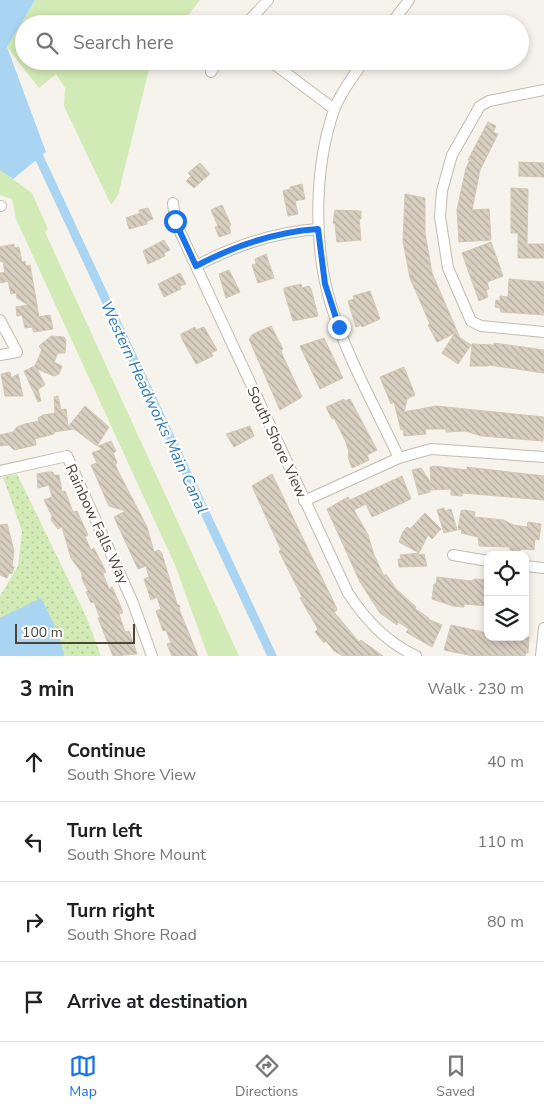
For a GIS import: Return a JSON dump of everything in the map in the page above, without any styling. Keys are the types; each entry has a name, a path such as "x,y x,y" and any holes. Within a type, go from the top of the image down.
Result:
{"street":[{"path":"254,15 268,0"},
{"path":"398,15 409,0"},
{"path":"282,70 334,108"},
{"path":"358,70 334,108 323,162 318,229 325,284 339,327 399,458"},
{"path":"544,90 489,101 480,106 458,141 449,163 442,191 440,217 448,268 471,321 481,326 544,332"},
{"name":"South Shore View","path":"173,203 175,221 338,575 359,610 373,627 389,640 416,656"},
{"path":"196,266 229,251 270,237 295,230 318,229"},
{"path":"0,320 17,352 0,355"},
{"path":"304,501 399,458 431,449 442,448 544,458"},
{"name":"Rainbow Falls Way","path":"0,470 66,456 133,603 152,656"},
{"path":"453,555 484,561"},
{"path":"529,566 544,568"},
{"path":"541,656 544,628"}],"green space":[{"path":"35,0 200,0 188,15 26,15"},
{"path":"15,34 15,57 7,47"},
{"path":"25,70 149,70 118,195 111,205 64,106 65,88 56,74 39,88"},
{"path":"0,170 32,193 48,229 45,232 239,656 208,656 175,565 16,219 12,199 0,195"},
{"path":"17,474 85,614 101,656 0,656 0,596 18,566 22,531 3,477"}],"water":[{"path":"0,0 35,0 26,15 15,15 15,34 7,47 46,152 13,179 0,170"},
{"path":"41,598 59,635 64,656 0,656 0,618"}],"building":[{"path":"488,122 496,126 493,132 498,134 480,170 472,210 489,209 491,240 459,242 457,210 466,168 470,160 468,160"},
{"path":"519,162 544,163 544,177 519,176"},
{"path":"200,163 210,174 194,188 186,181 191,176 188,173"},
{"path":"302,184 305,199 295,201 298,214 288,216 283,191"},
{"path":"511,188 528,189 527,244 544,244 544,258 518,258 518,233 511,233"},
{"path":"405,194 425,198 425,233 432,273 460,338 471,345 458,364 442,353 455,333 437,342 428,325 430,324 410,278 403,241"},
{"path":"222,205 231,225 229,226 231,233 219,237 215,227 218,226 211,210"},
{"path":"148,208 153,219 147,221 147,224 129,229 126,218 140,213 139,210"},
{"path":"335,210 361,211 361,219 359,219 361,240 337,242 335,224 333,223"},
{"path":"164,240 170,250 164,253 165,256 148,264 143,251"},
{"path":"491,242 503,276 487,282 489,289 486,290 488,297 479,301 462,253"},
{"path":"14,244 14,248 19,247 22,262 25,261 26,266 30,265 39,317 50,315 53,329 34,332 32,327 25,328 22,315 17,316 16,307 28,305 17,298 16,293 11,294 8,281 1,283 0,273 5,272 3,262 0,261 0,247"},
{"path":"266,254 274,278 258,283 252,265 256,264 255,259"},
{"path":"229,270 240,292 226,298 219,274"},
{"path":"180,273 186,284 180,286 181,289 164,297 158,284"},
{"path":"509,279 544,282 544,315 501,312 500,308 495,307 496,300 500,301 500,296 508,297"},
{"path":"301,284 302,288 309,286 311,289 318,316 293,321 284,288"},
{"path":"370,291 380,319 362,327 361,325 356,327 348,301 354,299 353,296"},
{"path":"271,326 283,349 281,350 282,354 302,397 280,410 249,339 253,334"},
{"path":"195,327 196,330 204,327 217,350 211,353 213,356 196,364 181,337 181,334"},
{"path":"51,336 64,337 66,340 65,353 58,353 54,362 62,366 59,374 54,376 37,369 45,385 38,389 41,401 38,402 24,371 35,366 42,350 39,346"},
{"path":"324,338 343,378 320,389 300,346"},
{"path":"494,343 544,350 544,373 489,365 470,366 472,344 494,345"},
{"path":"404,367 415,395 407,399 404,412 436,406 544,417 543,441 482,436 465,431 446,432 446,429 425,429 426,434 404,436 394,402 391,404 380,377"},
{"path":"10,372 11,378 18,374 23,396 5,396 1,374"},
{"path":"58,396 61,410 66,409 68,427 85,406 109,427 97,446 74,429 54,432 54,434 35,439 36,445 14,450 9,445 0,446 0,435 13,432 17,427 25,424 39,421 38,418 43,415 55,413 54,397"},
{"path":"344,399 345,401 350,399 377,450 367,455 369,460 352,468 345,440 326,407"},
{"path":"250,426 254,436 234,447 226,434"},
{"path":"111,441 116,451 113,453 117,469 147,527 154,552 159,550 162,554 177,604 180,606 179,609 198,656 172,656 167,644 171,643 166,630 163,631 156,611 161,609 157,597 151,600 144,579 149,577 146,566 138,569 114,517 126,511 109,506 91,465 97,463 92,453 102,449 98,446"},
{"path":"430,467 467,470 467,467 544,476 544,500 462,493 462,496 451,495 451,489 430,490 430,492 419,495 412,470 421,468 431,483"},
{"path":"47,472 59,475 62,492 65,491 73,512 77,511 88,535 85,537 91,550 94,548 106,572 103,574 109,589 112,587 120,605 123,613 119,614 125,632 129,631 137,654 113,656 98,618 100,618 94,602 91,603 86,592 88,591 82,579 82,573 71,558 62,527 58,529 51,520 52,516 44,500 52,497 49,485 38,488 37,474"},
{"path":"272,474 336,607 337,610 334,612 359,642 361,640 383,656 343,656 334,651 326,641 324,643 315,632 318,629 300,598 302,597 279,551 281,550 252,486"},
{"path":"402,476 411,499 372,517 366,504 354,510 368,535 374,555 384,576 386,574 396,589 416,607 415,609 428,619 442,625 432,647 406,632 409,629 398,622 397,625 380,613 360,582 327,509 348,497 350,500"},
{"path":"444,508 445,511 451,509 457,530 444,533 437,510"},
{"path":"461,511 475,512 474,517 504,520 513,525 527,527 528,522 541,524 539,540 535,539 534,550 522,549 519,551 510,550 510,547 479,546 478,537 461,533 462,529 458,530"},
{"path":"425,513 441,529 432,539 428,535 419,553 399,542 407,527 410,529"},
{"path":"7,524 14,551 12,566 14,567 12,574 9,573 7,578 0,575 0,525"},
{"path":"419,553 418,555 424,554 427,566 399,567 398,559 401,559 400,555"},
{"path":"437,577 471,581 475,579 484,580 484,606 464,604 464,607 453,606 432,599 434,584 436,584"},
{"path":"451,625 484,632 484,641 529,641 528,653 525,656 473,656 444,650"}],"waterway":[{"name":"Western Headworks Main Canal","path":"39,157 272,656"}],"route":[{"path":"175,221 196,266 229,251 283,233 295,230 318,229 325,284 339,327"}]}
